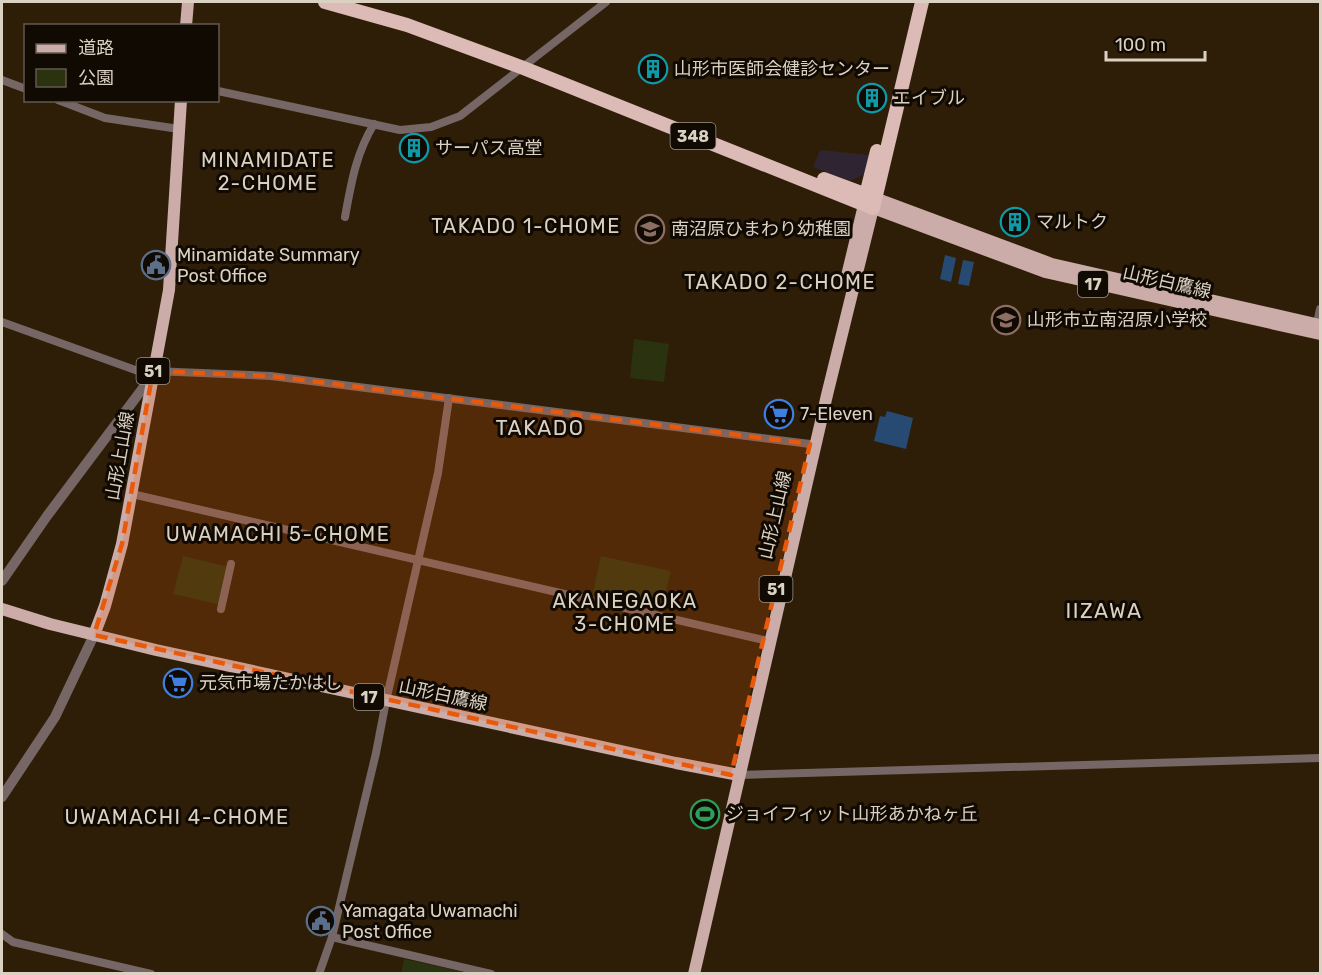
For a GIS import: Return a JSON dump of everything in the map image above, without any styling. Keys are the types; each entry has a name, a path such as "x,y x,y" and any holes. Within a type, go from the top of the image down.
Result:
{"highway":[{"name":"348","path":"325,2 407,25 524,65"},
{"name":"348","path":"345,2 401,18 870,201"},
{"path":"870,201 915,2"},
{"path":"870,201 922,2"}],"main road":[{"path":"186,24 188,2"},
{"name":"山形上山線","path":"94,635 105,606 122,544 169,290 181,102"},
{"name":"山形白鷹線","path":"870,201 1045,272 1318,329"},
{"name":"山形上山線","path":"694,974 764,640 870,201"},
{"name":"山形上山線","path":"686,974 829,384 870,201"},
{"name":"山形白鷹線","path":"2,609 94,635 386,701 735,775"}],"street":[{"path":"219,91 374,124 410,129 445,122 460,116 476,105 606,2"},
{"path":"2,80 24,88"},
{"path":"63,102 105,118 179,129"},
{"path":"345,217 358,155 374,124"},
{"path":"1318,329 1320,309"},
{"path":"2,322 153,374 271,376 810,444"},
{"path":"2,580 153,374"},
{"path":"319,974 332,937 376,753 438,473 449,398"},
{"path":"132,494 764,640"},
{"path":"221,609 231,564"},
{"path":"2,797 55,717 94,635"},
{"path":"735,775 1320,758"},
{"path":"2,934 13,942 151,974"},
{"path":"332,937 491,974"}],"highlighted area":[{"path":"153,371 271,376 810,444 731,775 94,635 122,544"}],"shaded area":[{"path":"820,150 869,155 865,174 850,181 813,167"}],"green space":[{"path":"634,339 669,344 664,382 630,378"},
{"path":"183,556 228,568 221,602 217,604 173,594"},
{"path":"601,556 671,571 661,611 592,596"},
{"path":"404,959 468,973 401,973"}],"water":[{"path":"945,255 956,258 951,282 940,279"},
{"path":"963,260 974,262 969,286 958,284"},
{"path":"887,411 913,418 906,449 874,441 880,416 885,417"}],"place":[{"name":"山形市医師会健診センター","path":"653,69"},
{"name":"エイブル","path":"872,98"},
{"name":"サーパス高堂","path":"414,148"},
{"name":"マルトク","path":"1015,222"},
{"name":"南沼原ひまわり幼稚園","path":"650,229"},
{"name":"Minamidate Summary Post Office","path":"156,265"},
{"name":"山形市立南沼原小学校","path":"1006,320"},
{"name":"7-Eleven","path":"779,414"},
{"name":"元気市場たかはし","path":"178,683"},
{"name":"ジョイフィット山形あかねヶ丘","path":"705,814"},
{"name":"Yamagata Uwamachi Post Office","path":"321,921"}],"district":[{"name":"MINAMIDATE 2-CHOME","path":"268,172"},
{"name":"TAKADO 1-CHOME","path":"526,226"},
{"name":"TAKADO 2-CHOME","path":"780,282"},
{"name":"TAKADO","path":"540,427"},
{"name":"UWAMACHI 5-CHOME","path":"278,534"},
{"name":"IIZAWA","path":"1104,610"},
{"name":"AKANEGAOKA 3-CHOME","path":"625,612"},
{"name":"UWAMACHI 4-CHOME","path":"177,817"}]}
